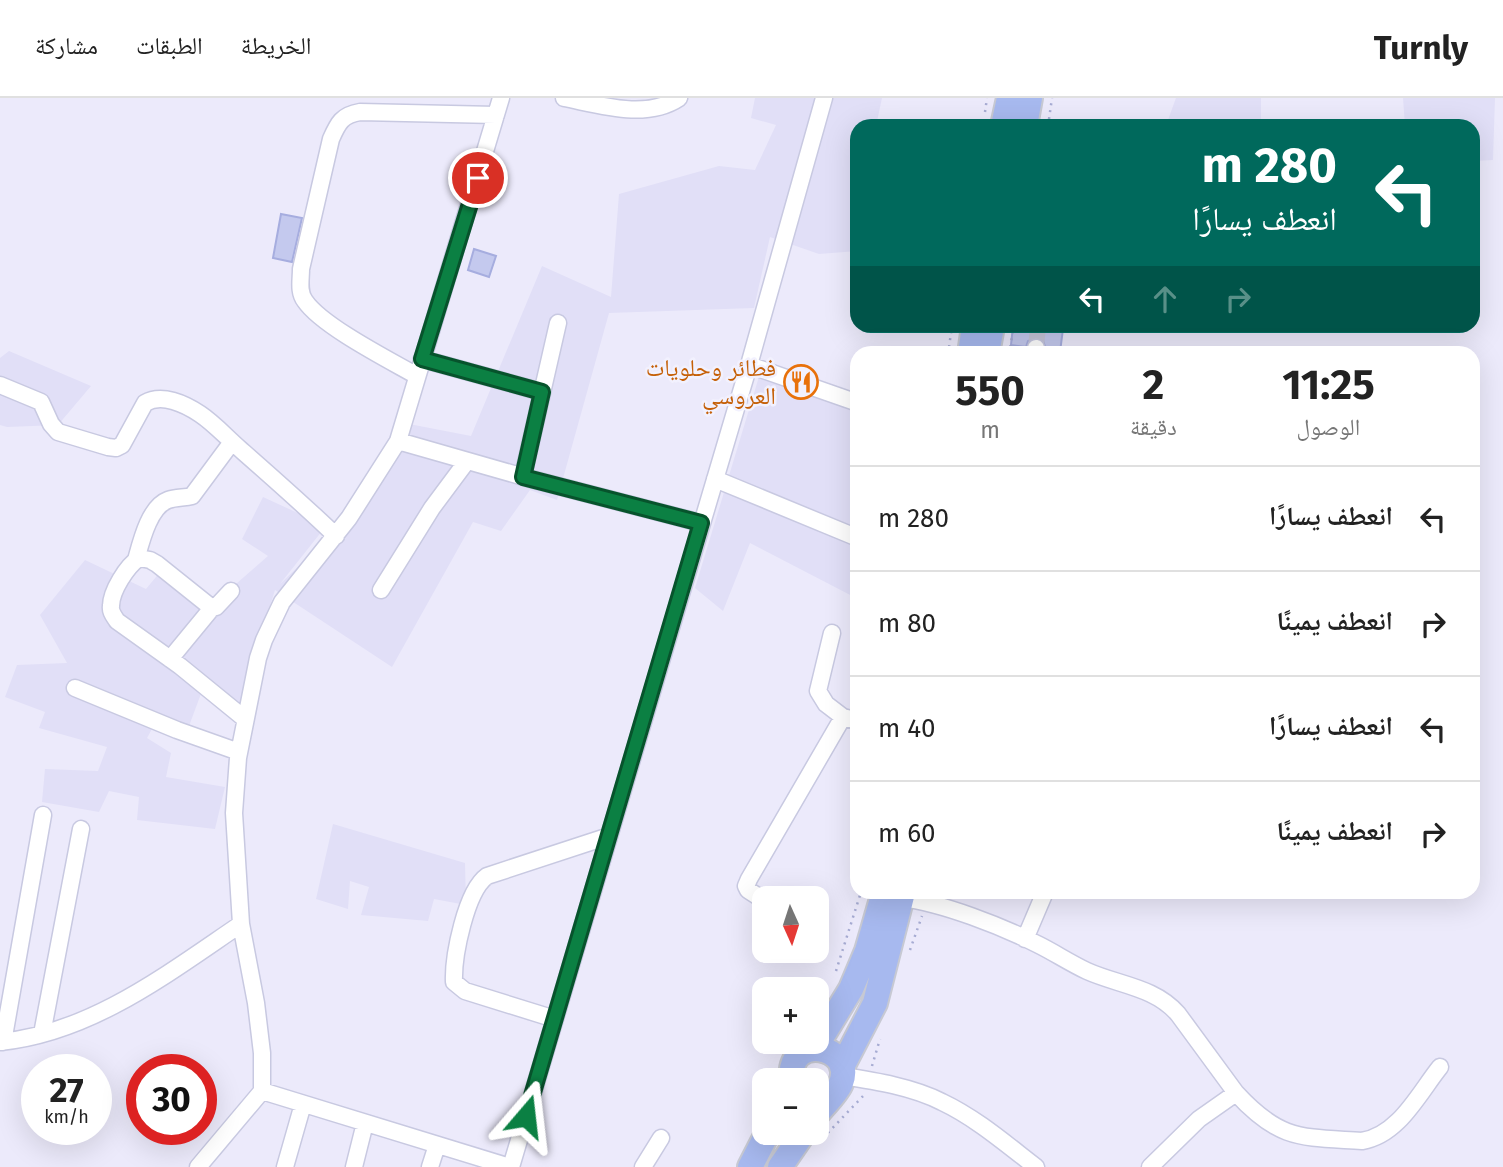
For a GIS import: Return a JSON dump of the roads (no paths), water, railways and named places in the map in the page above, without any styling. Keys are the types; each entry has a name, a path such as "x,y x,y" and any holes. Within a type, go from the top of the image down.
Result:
{"highway":[{"path":"1004,119 1009,98"},
{"path":"1026,119 1030,98"},
{"path":"829,1025 851,989 893,899"},
{"path":"829,1096 841,1084 843,1071 874,1003 895,899"},
{"path":"829,1052 843,1071"},
{"path":"791,1068 794,1061 802,1054"},
{"path":"750,1167 761,1145"},
{"path":"780,1167 795,1145"}],"street":[{"path":"198,1167 262,1091 262,1053 256,1003 241,923 234,813 239,752 258,659 276,614 366,494 398,441 501,98"},
{"path":"564,98 618,108 643,109 671,103 679,98"},
{"path":"262,1091 511,1167 749,365 824,98"},
{"path":"417,376 336,327 303,299 300,289 301,270 331,139 343,118 360,112 496,116"},
{"path":"523,477 558,323"},
{"path":"422,359 542,392"},
{"path":"749,365 850,400"},
{"path":"0,384 41,402 51,424 58,432 116,448 122,445 141,408 150,400 158,398 176,402 199,414 292,493 336,536"},
{"path":"398,441 701,523"},
{"path":"232,442 191,496 169,499 162,503 144,533 136,560 128,568 113,595 111,605 112,614 117,621 245,719"},
{"path":"381,590 432,508 467,461"},
{"path":"715,479 850,535"},
{"path":"136,560 144,558 158,564 212,608"},
{"path":"170,659 212,608 231,591"},
{"path":"752,893 748,890 747,884 850,719 826,704 818,691 832,633"},
{"path":"75,688 239,752"},
{"path":"43,815 1,1042 61,1029 96,1015 153,984 241,923"},
{"path":"42,1034 81,829"},
{"path":"555,1019 465,991 454,982 454,965 467,915 477,885 487,876 609,836"},
{"path":"916,899 1025,939 1087,971 1153,994 1169,1003 1236,1093 1279,1130 1316,1138 1363,1141 1373,1139 1393,1127 1440,1067"},
{"path":"1025,939 1042,899"},
{"path":"843,1071 941,1101 1036,1167"},
{"path":"1150,1167 1199,1119 1236,1093"},
{"path":"285,1167 303,1104"},
{"path":"354,1167 365,1123"},
{"path":"643,1167 660,1138"},
{"path":"430,1167 437,1144"}],"tunnel":[{"path":"1036,346 1037,333"}],"place":[{"name":"فطائر وحلويات العروسي","path":"801,382"}]}
